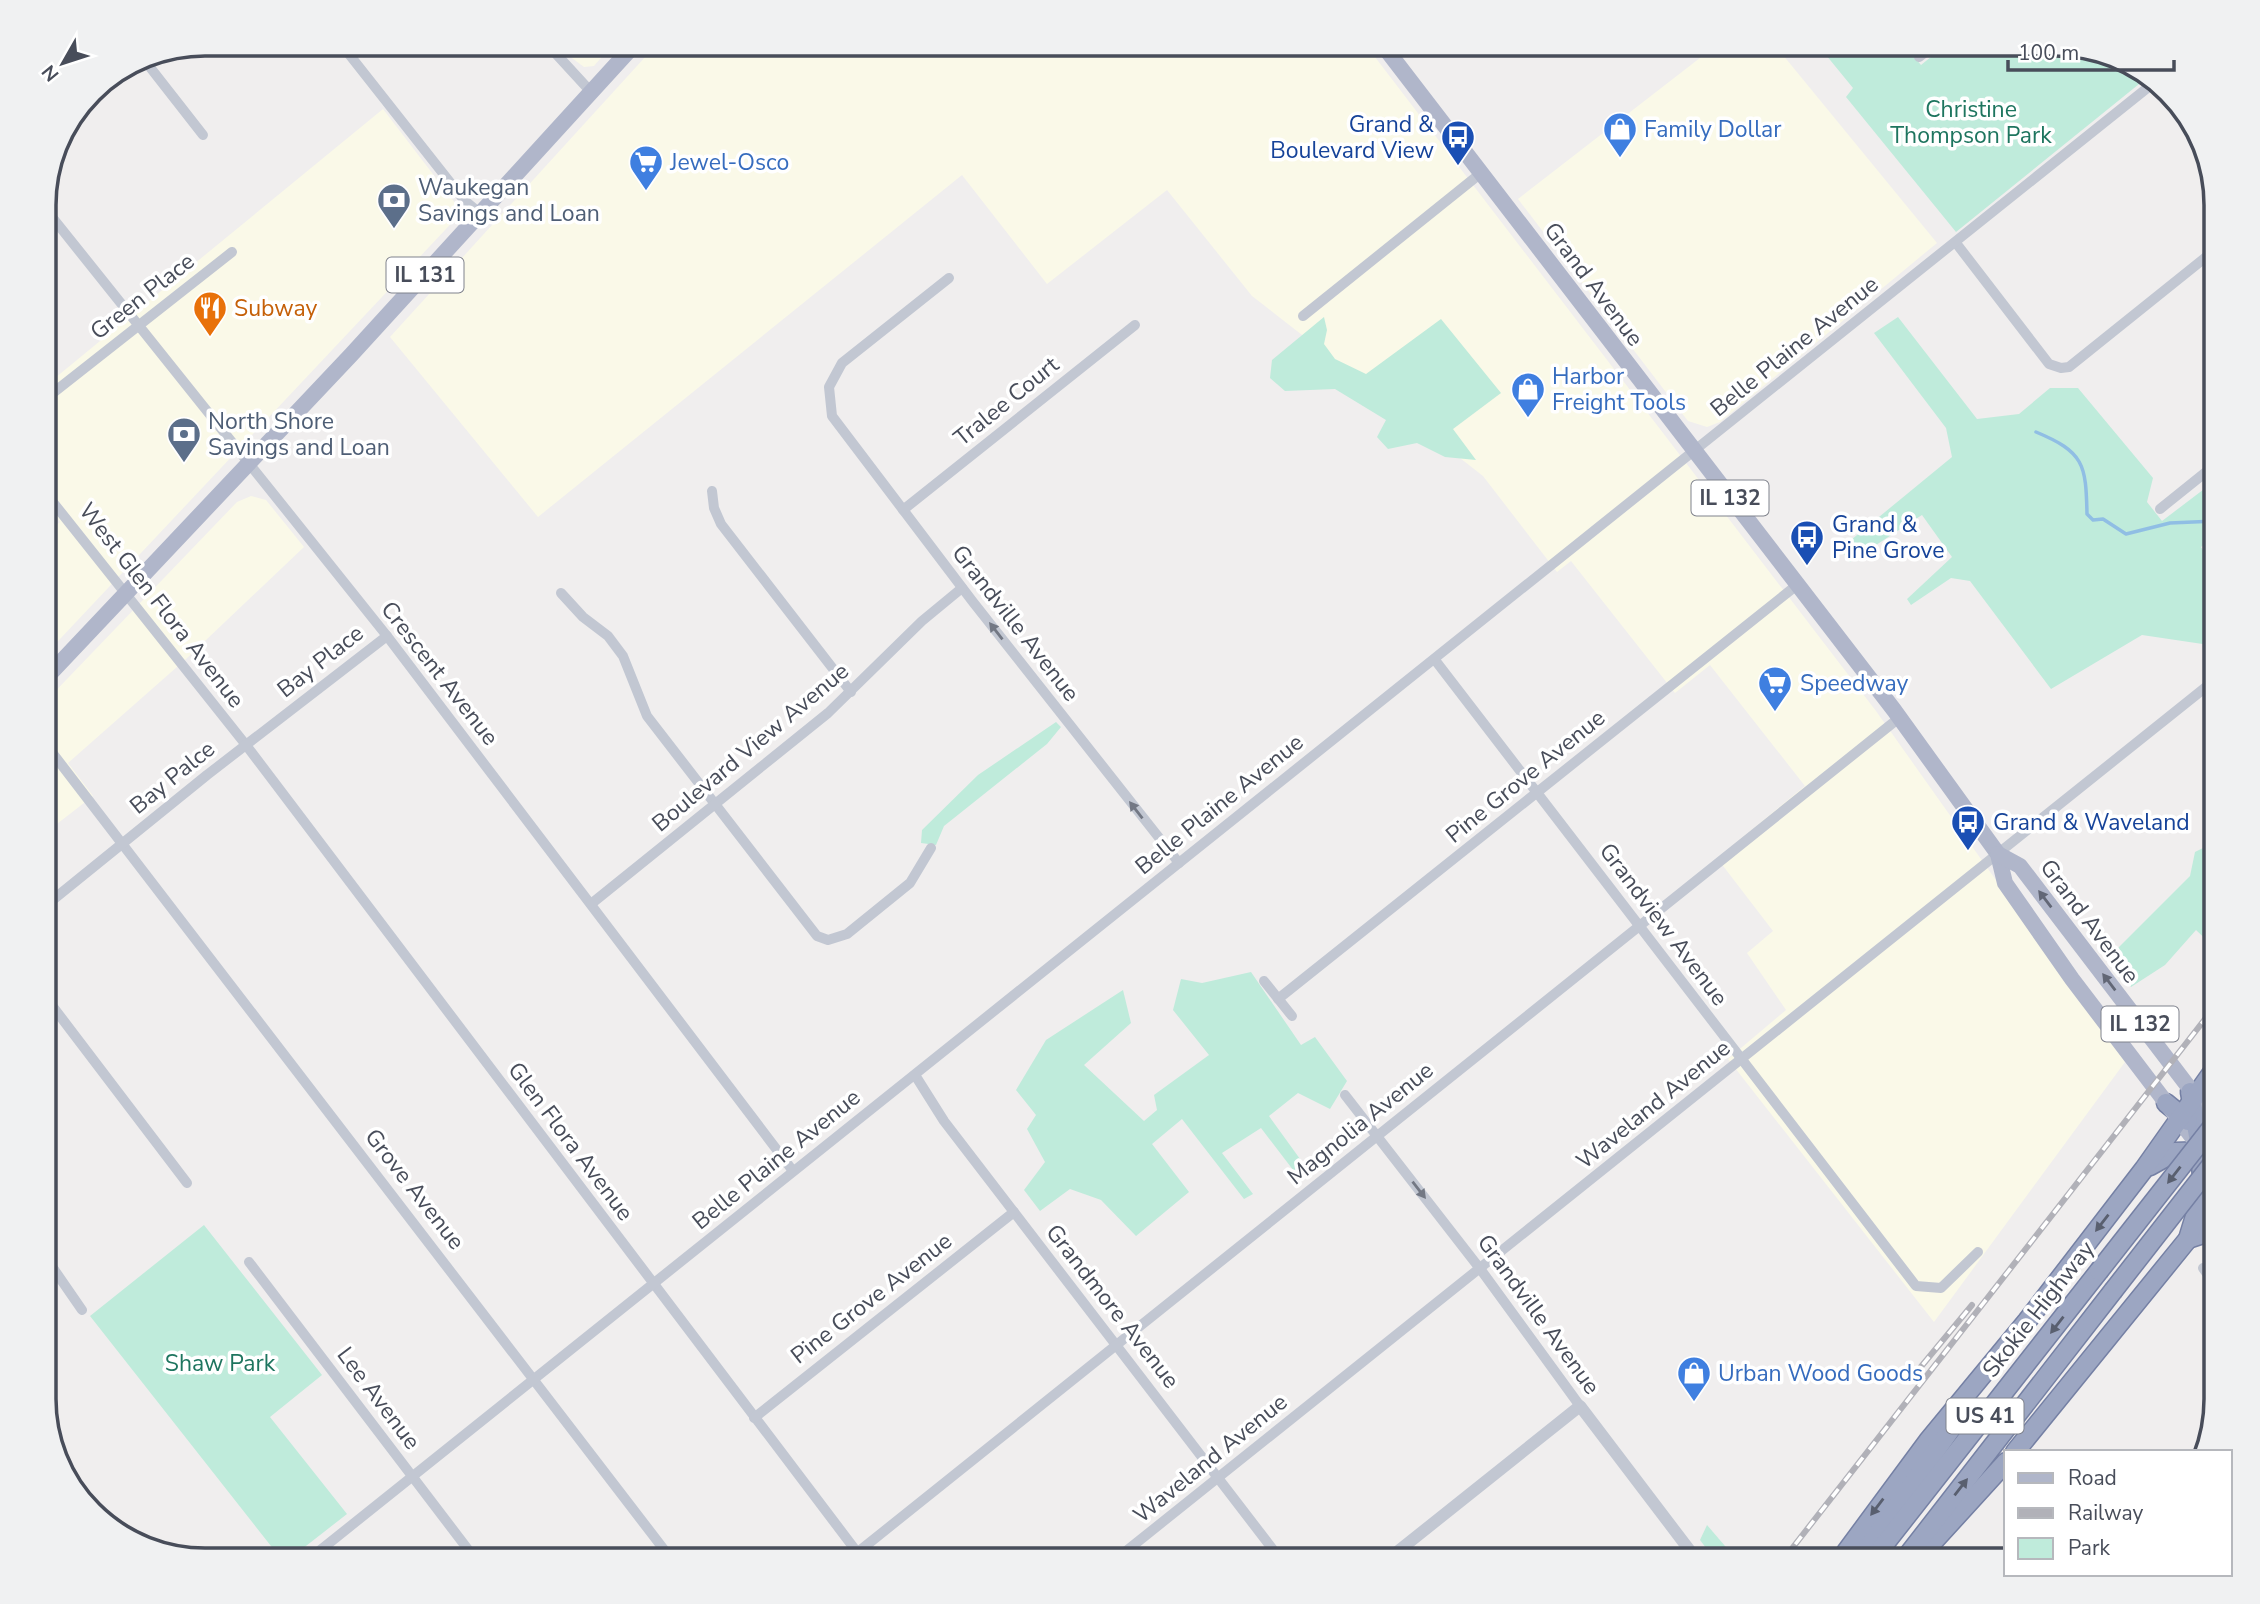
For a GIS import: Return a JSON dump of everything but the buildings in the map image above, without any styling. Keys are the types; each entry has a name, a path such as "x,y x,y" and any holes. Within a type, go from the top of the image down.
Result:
{"highway":[{"path":"1849,1548 1927,1441 2027,1321 2144,1170 2192,1094 2204,1081"},
{"path":"2192,1094 2198,1128 2204,1144"},
{"path":"2165,1103 2179,1117 2204,1130"},
{"name":"Skokie Highway","path":"1881,1548 2204,1138"},
{"path":"2144,1170 2175,1152 2204,1152"},
{"name":"Skokie Highway","path":"1913,1548 2113,1291 2204,1156"},
{"path":"2017,1450 2092,1362 2188,1239 2204,1180"},
{"path":"2188,1239 2204,1230"},
{"path":"1867,1548 2027,1321"},
{"path":"1926,1548 2004,1464"}],"main road":[{"name":"IL 131","path":"56,667 248,465 624,56"},
{"name":"Grand Avenue","path":"1391,56 1899,718 1998,854 2005,883 2165,1103"},
{"name":"Grand Avenue","path":"1998,854 2020,866 2204,1108"},
{"path":"2179,1117 2204,1148"}],"street":[{"path":"350,56 464,200 481,214"},
{"path":"558,56 592,93"},
{"path":"149,67 203,135"},
{"name":"Belle Plaine Avenue","path":"323,1548 2148,89"},
{"path":"1303,316 1480,173"},
{"name":"Crescent Avenue","path":"56,222 387,636 793,1171"},
{"path":"1956,243 2049,364 2055,368 2068,367 2204,259"},
{"name":"Green Place","path":"56,391 232,252"},
{"name":"Grandville Avenue","path":"948,278 842,363 829,387 828,403 835,422 1179,863"},
{"name":"Tralee Court","path":"902,510 1135,325"},
{"path":"2160,509 2204,474"},
{"path":"712,491 714,508 722,524 851,692"},
{"name":"West Glen Flora Avenue","path":"56,506 246,745"},
{"name":"Pine Grove Avenue","path":"1278,999 1797,585"},
{"name":"Boulevard View Avenue","path":"591,904 851,692 922,621 962,588"},
{"path":"561,593 583,617 608,636 623,656 647,716 810,929 828,940 847,934 899,893 921,867 931,848"},
{"name":"Bay Place","path":"246,745 387,636"},
{"name":"Grandview Avenue","path":"1435,660 1916,1286 1941,1288 1978,1252"},
{"name":"Waveland Avenue","path":"1130,1548 1481,1270 2204,689"},
{"name":"Magnolia Avenue","path":"870,1548 1117,1345 1899,718"},
{"name":"Bay Palce","path":"124,843 246,745"},
{"name":"Glen Flora Avenue","path":"246,745 854,1548"},
{"name":"Grove Avenue","path":"56,757 663,1548"},
{"path":"56,897 124,843"},
{"path":"1264,981 1292,1016"},
{"path":"56,1011 187,1183"},
{"name":"Grandmore Avenue","path":"915,1075 944,1121 1272,1548"},
{"name":"Grandville Avenue","path":"1345,1095 1481,1270 1688,1548"},
{"name":"Pine Grove Avenue","path":"754,1418 1014,1212"},
{"name":"Lee Avenue","path":"249,1262 467,1548"},
{"path":"56,1272 82,1310"},
{"path":"1402,1548 1580,1406"}],"shaded area":[{"path":"569,56 603,56 594,66 584,67"},
{"path":"646,56 1374,56 1876,711 2125,1062 1934,1322 1728,1059 1786,1010 1747,953 1773,931 1717,858 1805,786 1710,665 1675,693 1571,561 1557,572 1483,476 1252,296 1167,190 1047,284 962,175 538,517 390,337"},
{"path":"1703,56 1784,56 1937,243 1720,422 1707,427 1688,421 1518,199"},
{"path":"383,109 462,212 56,643 56,525 60,522 56,517 56,377"},
{"path":"251,496 266,500 304,547 186,659 68,763 93,796 56,825 56,691 237,502"}],"green space":[{"name":"Christine Thompson Park","path":"1827,56 1913,56 1921,65 1932,56 2065,56 2103,64 2140,83 1956,232 1846,97 1853,88"},
{"path":"1324,317 1327,330 1324,344 1335,359 1366,374 1441,319 1501,393 1453,429 1476,460 1445,457 1417,443 1388,449 1377,437 1386,420 1335,389 1285,391 1270,378 1272,360"},
{"path":"1898,317 1977,419 2019,414 2050,388 2078,388 2153,478 2147,502 2162,521 2204,489 2204,545 2201,547 2204,552 2204,644 2142,635 2051,689 1970,581 1951,578 1911,605 1907,599 1952,557 1922,515 1850,562 1840,549 1952,457 1946,428 1874,333"},
{"path":"1056,722 1061,727 1047,744 944,826 936,845 921,843 922,830 978,775"},
{"path":"2204,848 2204,938 2196,930 2165,965 2131,987 2107,959 2190,876 2195,852"},
{"path":"1251,972 1301,1045 1315,1037 1347,1081 1330,1109 1298,1093 1269,1116 1308,1170 1300,1179 1261,1128 1222,1153 1253,1194 1244,1199 1182,1119 1152,1144 1189,1192 1136,1236 1101,1200 1070,1189 1040,1211 1024,1190 1045,1162 1027,1129 1036,1115 1016,1090 1046,1040 1123,990 1131,1023 1084,1065 1144,1121 1157,1110 1154,1095 1209,1055 1173,1010 1181,979 1202,983"},
{"name":"Shaw Park","path":"204,1225 322,1375 270,1417 347,1514 303,1548 273,1548 90,1316"},
{"path":"1707,1525 1727,1548 1706,1548 1700,1540"}],"waterway":[{"path":"2036,432 2064,446 2079,462 2085,483 2087,514 2093,520 2103,519 2126,534 2170,523 2204,522"}],"railway":[{"path":"1792,1548 2204,1020"},
{"path":"1910,1380 1972,1305"}],"place":[{"name":"Family Dollar","path":"1620,159"},
{"name":"Grand & Boulevard View","path":"1458,167"},
{"name":"Jewel-Osco","path":"646,192"},
{"name":"Waukegan Savings and Loan","path":"394,230"},
{"name":"Subway","path":"210,338"},
{"name":"Harbor Freight Tools","path":"1528,419"},
{"name":"North Shore Savings and Loan","path":"184,464"},
{"name":"Grand & Pine Grove","path":"1807,567"},
{"name":"Speedway","path":"1775,713"},
{"name":"Grand & Waveland","path":"1968,852"},
{"name":"Urban Wood Goods","path":"1694,1403"}]}
